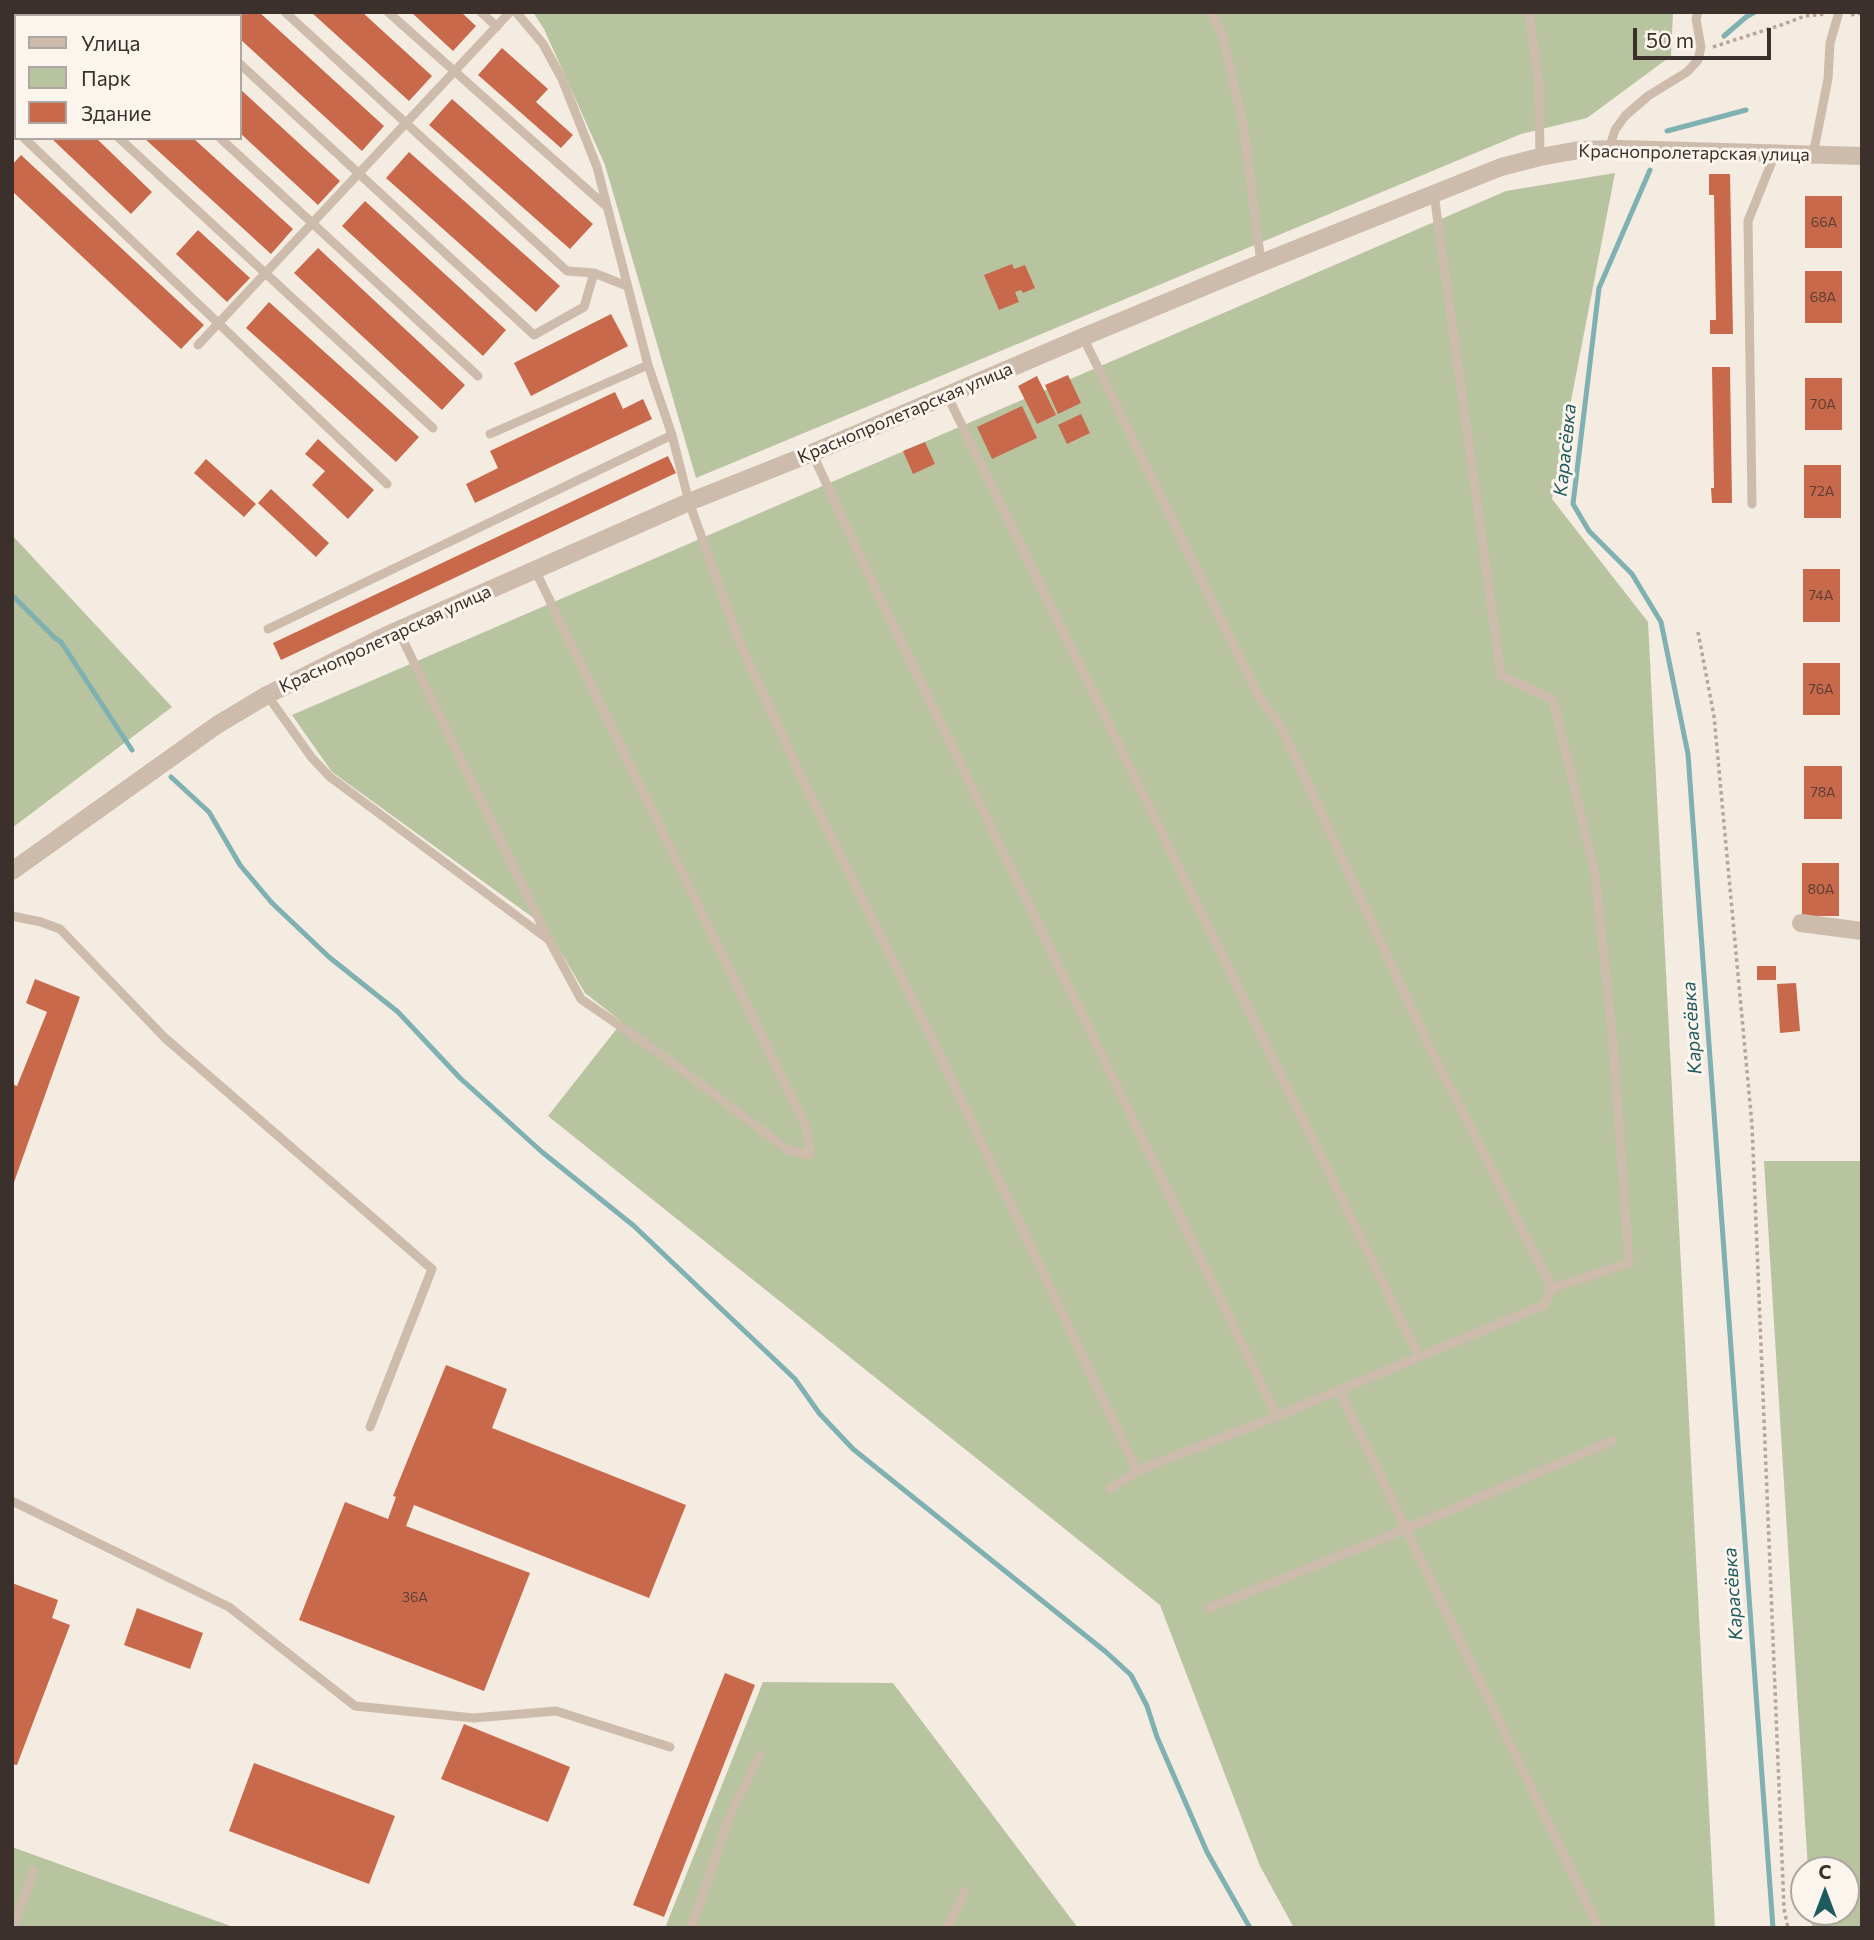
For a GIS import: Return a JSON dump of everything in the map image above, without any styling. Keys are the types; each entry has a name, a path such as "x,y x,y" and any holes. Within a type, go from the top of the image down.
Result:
{"street":[{"name":"Краснопролетарская улица","path":"12,871 218,725 267,695 398,630 689,502 812,453 1261,263 1502,167 1580,150 1609,149 1862,156"},
{"path":"1801,923 1862,931"}],"lane":[{"path":"285,12 567,271 594,272 627,286"},
{"path":"388,12 608,208"},
{"path":"481,12 497,27"},
{"path":"198,345 510,12"},
{"path":"516,12 542,44 562,79 597,167 648,365 672,435 689,502 739,640 796,765 939,1053 1137,1471"},
{"path":"1211,12 1222,34 1243,123 1261,263"},
{"path":"1529,12 1539,85 1540,157"},
{"path":"1609,149 1615,130 1625,116 1648,96 1687,72 1698,60 1701,47 1696,19 1698,12"},
{"path":"1813,155 1828,79 1830,43 1838,14"},
{"path":"242,66 534,335 584,307 594,272"},
{"path":"26,140 387,484"},
{"path":"120,140 433,428"},
{"path":"222,140 478,376"},
{"path":"1752,505 1748,221 1776,154"},
{"path":"1110,1489 1137,1471 1544,1305 1552,1287 1629,1263 1613,1043 1595,873 1553,700 1501,675 1434,194"},
{"path":"1083,337 1259,697 1281,726 1427,1042 1552,1287"},
{"path":"489,434 648,365"},
{"path":"947,395 1419,1356"},
{"path":"268,629 672,435"},
{"path":"812,453 1277,1416"},
{"path":"398,630 549,940 581,999 662,1055 788,1150 810,1155 806,1127 535,570"},
{"path":"267,695 312,758 330,777 549,940"},
{"path":"12,916 60,929 165,1038 432,1269 370,1427"},
{"path":"1339,1390 1599,1928"},
{"path":"1209,1608 1406,1529 1612,1441"},
{"path":"12,1501 229,1607 355,1706 474,1718 556,1711 670,1746"},
{"path":"691,1928 730,1815 760,1755"},
{"path":"13,1928 34,1870"},
{"path":"947,1928 965,1891"}],"path":[{"path":"1701,47 1718,46 1805,16 1862,13"},
{"path":"1698,632 1714,716 1752,1125 1783,1895 1788,1928"}],"green space":[{"path":"533,12 1673,12 1671,56 1587,118 1521,134 696,478 605,165 544,29"},
{"path":"1615,173 1552,499 1648,622 1715,1928 1294,1928 1260,1866 1160,1605 548,1116 622,1022 585,993 546,927 332,772 292,715 1506,191"},
{"path":"12,535 172,707 12,828"},
{"path":"1764,1161 1862,1161 1862,1928 1812,1926 1860,1926 1860,1856 1807,1856"},
{"path":"763,1682 893,1683 1078,1928 665,1928"},
{"path":"12,1847 236,1928 12,1928"}],"building":[{"path":"23,12 57,14 25,14"},
{"path":"155,12 157,14 126,14"},
{"path":"210,12 259,12 384,126 362,151 242,41 242,14"},
{"path":"311,12 362,12 432,76 409,101"},
{"path":"411,12 461,12 476,26 453,51"},
{"path":"502,48 548,89 536,102 573,135 561,148 478,75"},
{"path":"242,91 340,181 318,205 242,135"},
{"path":"452,99 593,224 570,249 429,125"},
{"path":"53,140 98,140 152,192 131,214"},
{"path":"146,140 195,140 293,229 271,254"},
{"path":"409,152 560,286 536,312 386,178"},
{"path":"21,155 204,325 181,349 12,191 12,165"},
{"path":"1709,174 1730,174 1733,334 1710,334 1710,320 1716,320 1714,195 1709,195"},
{"path":"1805,196 1842,196 1842,248 1805,248"},
{"path":"365,201 506,330 483,356 342,226"},
{"path":"198,230 250,278 227,302 176,254"},
{"path":"318,248 465,385 442,410 294,273"},
{"path":"1012,264 1014,269 1025,265 1035,288 1023,293 1021,290 1015,292 1019,302 999,310 984,275"},
{"path":"1805,271 1842,271 1842,323 1805,323"},
{"path":"269,302 419,437 396,462 246,328"},
{"path":"611,314 628,346 531,396 514,363"},
{"path":"1712,367 1730,367 1732,503 1712,503"},
{"path":"1068,375 1081,403 1058,414 1045,385"},
{"path":"1037,376 1056,415 1037,424 1018,386"},
{"path":"1805,378 1842,378 1842,430 1805,430"},
{"path":"615,392 623,409 643,399 652,419 475,503 466,484 498,468 490,451"},
{"path":"1022,406 1037,438 992,459 977,427"},
{"path":"1081,414 1090,433 1067,444 1058,425"},
{"path":"318,439 374,490 348,519 312,485 325,471 305,454"},
{"path":"925,442 935,464 913,474 903,451"},
{"path":"668,456 676,473 281,660 273,643"},
{"path":"206,459 256,504 244,517 194,473"},
{"path":"1804,465 1841,465 1841,518 1804,518"},
{"path":"271,489 329,543 316,557 258,503"},
{"path":"1803,569 1840,569 1840,622 1803,622"},
{"path":"1803,663 1840,663 1840,715 1803,715"},
{"path":"1804,766 1842,766 1842,819 1804,819"},
{"path":"1802,863 1839,863 1839,916 1802,916"},
{"path":"1757,966 1776,966 1776,980 1757,980"},
{"path":"35,979 80,997 13,1185 12,1084 17,1086 47,1012 26,1003"},
{"path":"1796,983 1800,1031 1780,1033 1777,984"},
{"path":"446,1365 507,1389 492,1428 686,1505 649,1598 414,1505 406,1526 530,1573 484,1691 299,1620 345,1502 388,1519 396,1497 393,1496"},
{"path":"12,1583 58,1600 52,1618 70,1625 17,1765 12,1764"},
{"path":"137,1608 203,1633 190,1669 124,1645"},
{"path":"725,1673 755,1685 664,1917 633,1905"},
{"path":"464,1724 570,1767 548,1822 441,1779"},
{"path":"254,1763 395,1816 369,1884 229,1831"}],"waterway":[{"name":"Карасёвка","path":"1724,36 1755,12"},
{"name":"Карасёвка","path":"1667,131 1746,110"},
{"name":"Карасёвка","path":"1650,170 1599,288 1573,504 1589,531 1632,574 1661,622 1688,754 1773,1928"},
{"path":"12,595 61,642 132,750"},
{"path":"171,777 209,812 240,865 272,903 329,957 398,1012 460,1078 542,1152 634,1226 795,1379 819,1413 853,1449 1131,1675 1147,1706 1157,1737 1207,1852 1250,1928"}]}
